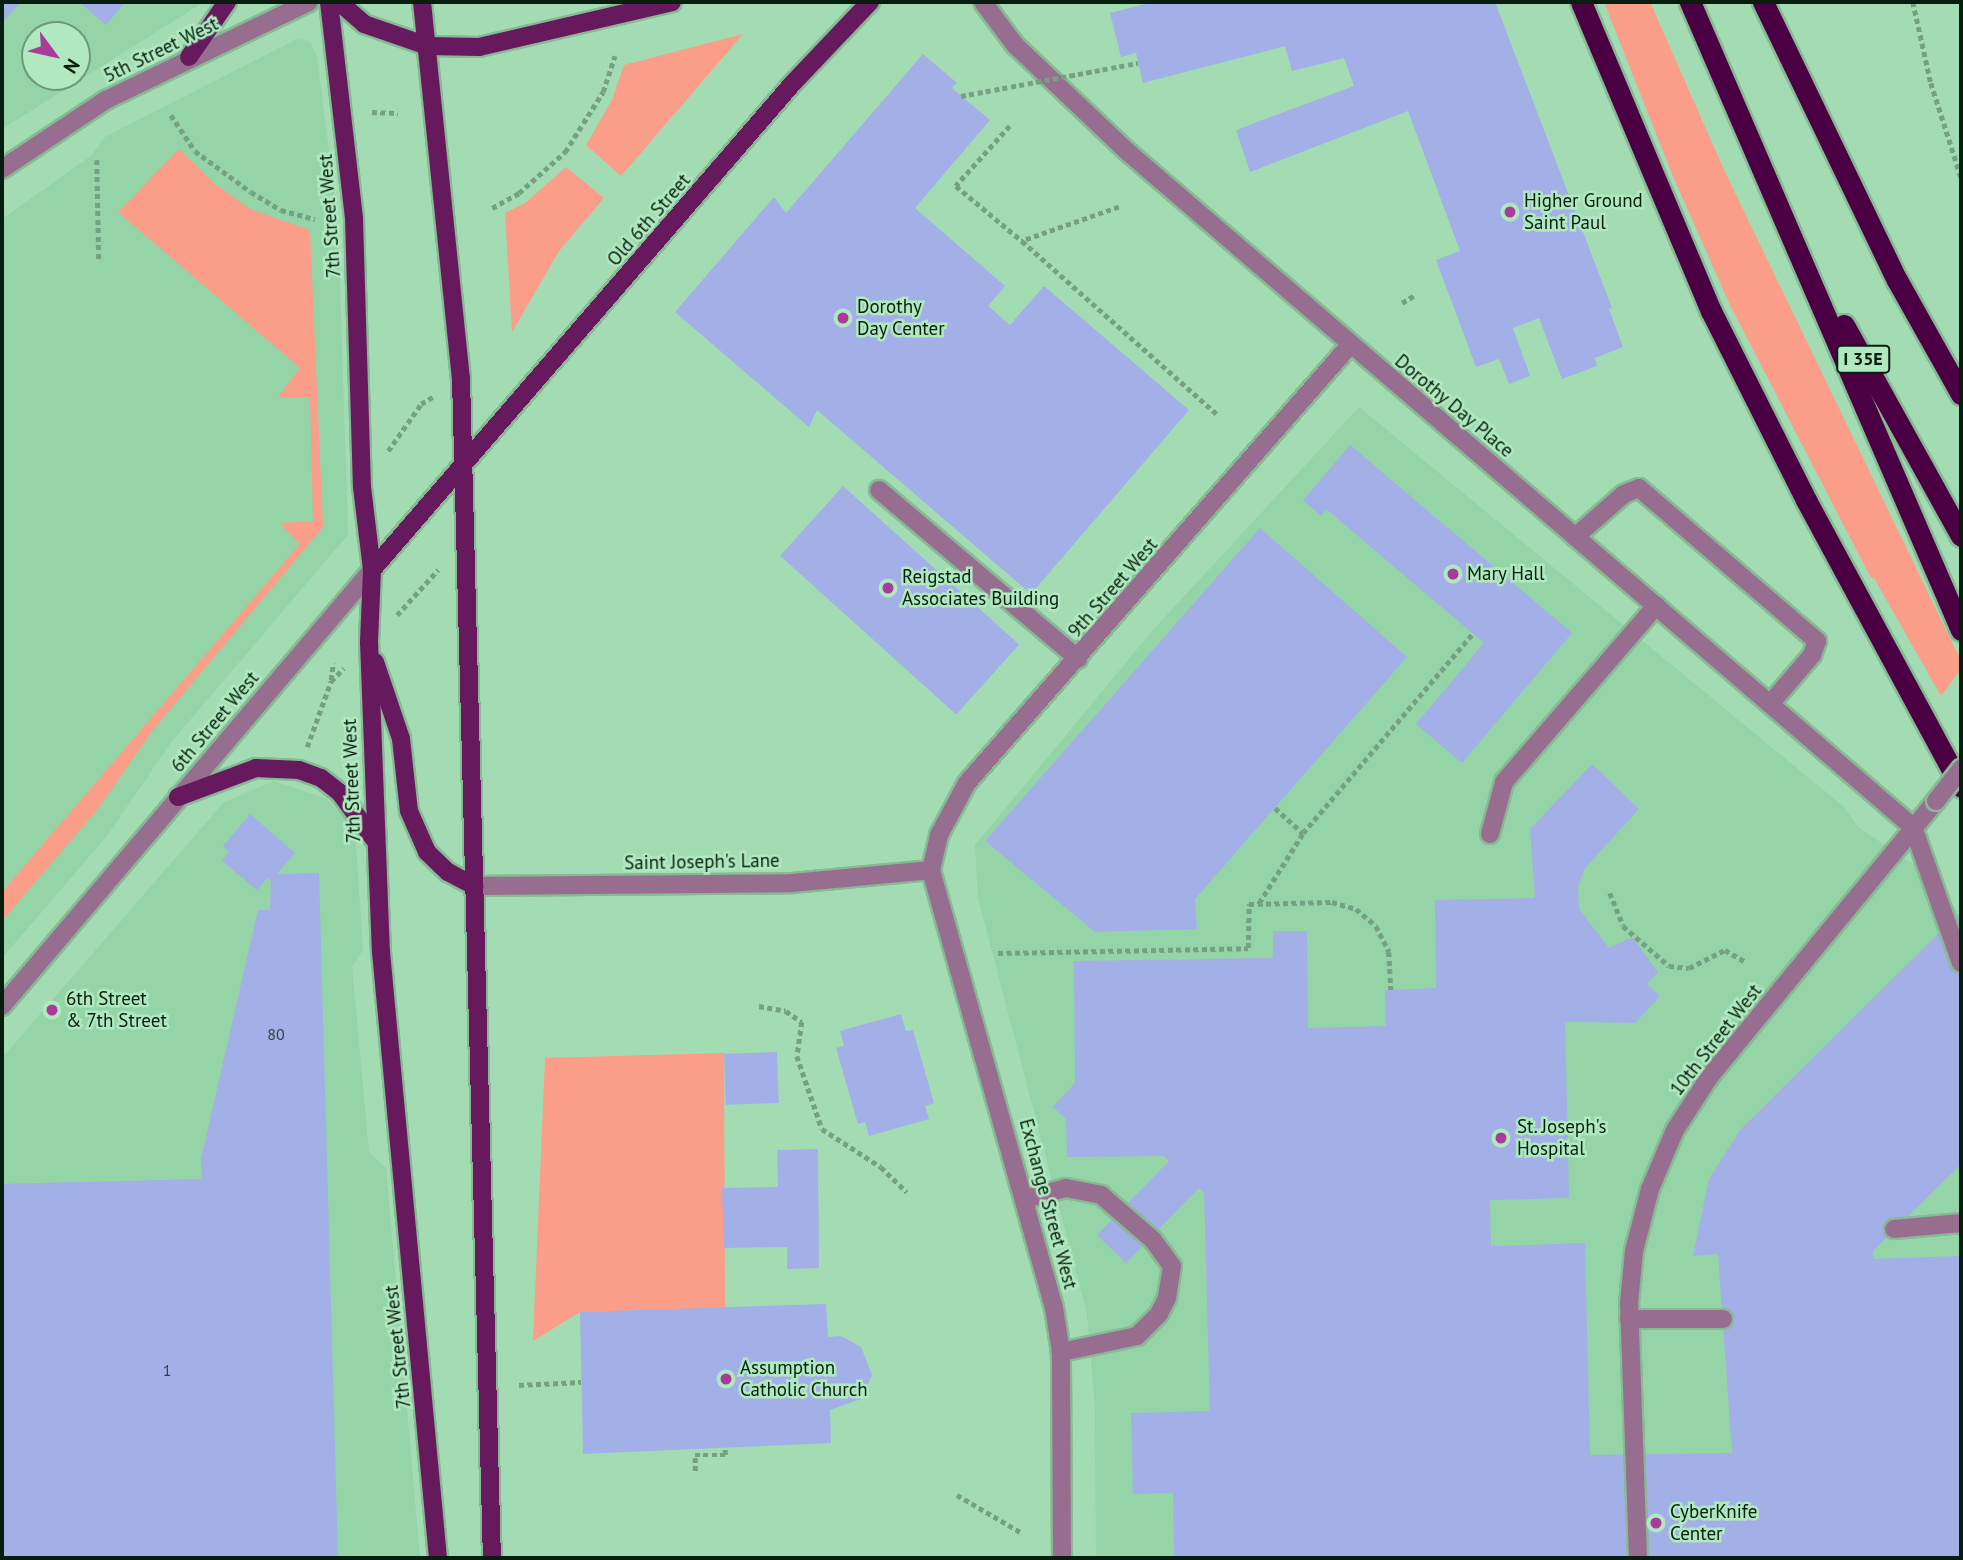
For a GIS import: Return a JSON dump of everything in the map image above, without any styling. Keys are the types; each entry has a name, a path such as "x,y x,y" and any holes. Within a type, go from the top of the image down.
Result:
{"highway":[{"path":"1581,2 1711,311 1806,500 1961,788"},
{"name":"I 35E","path":"1690,2 1770,180 1961,536"},
{"path":"1763,2 1897,280 1961,394"},
{"path":"1770,180 1961,630"},
{"path":"1897,280 1961,368"}],"main road":[{"path":"189,57 227,2"},
{"name":"7th Street West","path":"330,2 354,219 362,487 372,570 369,642 374,839 438,1558"},
{"path":"339,2 364,24 428,46 479,47 672,2"},
{"path":"422,2 453,276 463,467 492,1558"},
{"name":"Old 6th Street","path":"463,467 793,83 870,2"},
{"name":"6th Street West","path":"372,570 463,467"},
{"path":"369,642 401,739 409,811 428,852 448,872 474,886"},
{"path":"178,797 256,768 299,771 321,778 340,793 374,839"}],"street":[{"name":"5th Street West","path":"2,169 96,106 189,57 309,2"},
{"name":"Dorothy Day Place","path":"983,2 1014,45 1129,153 1913,827"},
{"name":"9th Street West","path":"931,870 939,835 967,783 1350,345"},
{"path":"1576,537 1623,494 1639,488 1817,641 1812,654 1771,703"},
{"path":"878,490 1078,659"},
{"name":"6th Street West","path":"2,1006 372,570"},
{"path":"1490,834 1504,782 1656,606"},
{"name":"10th Street West","path":"1638,1558 1629,1319 1640,1226 1650,1189 1675,1130 1710,1076 1961,769"},
{"path":"1913,827 1961,963"},
{"name":"Saint Joseph's Lane","path":"474,886 792,883 931,870"},
{"name":"Exchange Street West","path":"931,870 1025,1199 1061,1352 1062,1558"},
{"path":"1025,1199 1066,1188 1101,1195 1153,1240 1172,1266 1167,1298 1159,1314 1137,1336 1061,1352"},
{"path":"1894,1229 1961,1223"},
{"path":"1629,1319 1723,1318"}],"path":[{"path":"1913,2 1931,83 1961,177"},
{"path":"492,208 519,193 565,152 603,92 615,56"},
{"path":"961,96 1138,63"},
{"path":"372,112 398,113"},
{"path":"171,115 195,150 251,192 281,209 315,219"},
{"path":"1010,125 956,186 1218,415"},
{"path":"97,160 99,261"},
{"path":"1022,241 1119,207"},
{"path":"1402,303 1415,295"},
{"path":"382,459 421,404 436,394"},
{"path":"397,615 438,570"},
{"path":"1259,904 1303,833 1473,633"},
{"path":"304,757 331,681 332,663"},
{"path":"331,681 347,665"},
{"path":"1275,808 1303,833"},
{"path":"1610,893 1623,926 1648,954 1669,966 1689,968 1725,950 1746,962"},
{"path":"998,953 1248,948 1249,904 1332,902 1356,909 1384,938 1391,990"},
{"path":"759,1006 786,1011 802,1022 797,1056 822,1129 881,1167 907,1192"},
{"path":"519,1385 581,1382"},
{"path":"695,1471 695,1455 725,1455 725,1448"},
{"path":"957,1494 1022,1533"}],"shaded area":[{"path":"2,2 204,2 91,73 91,21 21,21 21,91 62,91 2,129"},
{"path":"1604,2 1650,2 1725,172 1961,661 1961,669 1941,696 1874,578 1871,578 1730,305 1672,174"},
{"path":"743,34 621,176 586,145 612,100 624,65"},
{"path":"297,39 310,41 317,56 338,221 348,535 172,741 107,836 2,958 2,219 91,156 105,137"},
{"path":"179,149 215,184 250,209 310,230 323,527 153,730 97,810 2,921 2,892 300,544 279,523 313,521 310,398 278,397 300,368 118,212"},
{"path":"566,167 604,198 559,251 512,332 505,213 525,203"},
{"name":"St. Joseph's Hospital","path":"1359,407 1844,807 1858,827 1931,876 1961,916 1961,1558 1096,1558 1095,1408 1087,1314 978,898 975,845 1152,631"},
{"path":"274,781 327,799 346,820 356,844 363,950 352,967 369,1152 386,1168 420,1558 2,1558 2,1058 224,802"},
{"path":"724,1053 725,1308 580,1312 533,1341 545,1058"}],"building":[{"path":"2,2 21,2 2,23"},
{"path":"79,2 125,2 106,25"},
{"name":"Higher Ground Saint Paul","path":"1154,2 1495,2 1612,308 1609,309 1623,347 1595,358 1597,366 1562,379 1539,318 1513,328 1530,376 1509,384 1499,359 1476,367 1436,260 1460,251 1408,111 1250,172 1236,130 1354,86 1344,58 1292,71 1285,46 1143,83 1136,53 1121,57 1110,13"},
{"name":"Dorothy Day Center","path":"923,54 957,83 952,88 990,120 915,208 1005,286 988,306 1010,325 1044,286 1189,410 1031,594 817,410 809,427 675,312 774,197 786,213"},
{"name":"Mary Hall","path":"1350,445 1572,633 1462,763 1416,724 1484,643 1326,509 1321,516 1303,500"},
{"name":"Reigstad Associates Building","path":"843,486 1019,645 956,714 780,556"},
{"path":"1260,528 1407,657 1195,899 1197,929 1095,932 985,841"},
{"path":"1592,764 1639,809 1585,868 1578,887 1579,909 1609,948 1632,937 1658,972 1647,984 1660,996 1635,1023 1565,1022 1569,1198 1490,1200 1491,1246 1585,1243 1590,1455 1732,1453 1718,1254 1693,1256 1709,1179 1740,1130 1958,914 1961,924 1961,1164 1873,1251 1873,1259 1961,1256 1961,1558 1174,1558 1173,1493 1133,1494 1131,1413 1210,1411 1204,1193 1199,1188 1126,1263 1097,1235 1169,1161 1164,1156 1067,1157 1066,1119 1053,1107 1075,1083 1074,961 1273,958 1273,931 1307,931 1308,1028 1386,1026 1385,990 1436,988 1435,900 1535,898 1530,829"},
{"path":"250,814 295,853 277,874 319,873 338,1558 2,1558 2,1184 202,1179 201,1159 258,910 270,910 271,881 267,878 257,890 222,861 229,852 223,846"},
{"path":"901,1014 906,1031 913,1030 934,1103 925,1106 929,1119 869,1136 865,1122 858,1124 836,1048 844,1046 840,1031"},
{"path":"777,1052 779,1103 726,1105 724,1054"},
{"path":"818,1149 819,1268 787,1269 787,1247 724,1248 722,1188 778,1187 777,1150"},
{"name":"Assumption Catholic Church","path":"826,1304 828,1337 841,1336 861,1347 872,1375 861,1399 830,1410 831,1443 583,1454 580,1312"}],"place":[{"name":"Higher Ground Saint Paul","path":"1510,212"},
{"name":"Dorothy Day Center","path":"843,318"},
{"name":"Mary Hall","path":"1453,574"},
{"name":"Reigstad Associates Building","path":"888,588"},
{"name":"6th Street & 7th Street","path":"52,1010"},
{"name":"St. Joseph's Hospital","path":"1501,1138"},
{"name":"Assumption Catholic Church","path":"726,1379"},
{"name":"CyberKnife Center","path":"1656,1523"}]}
